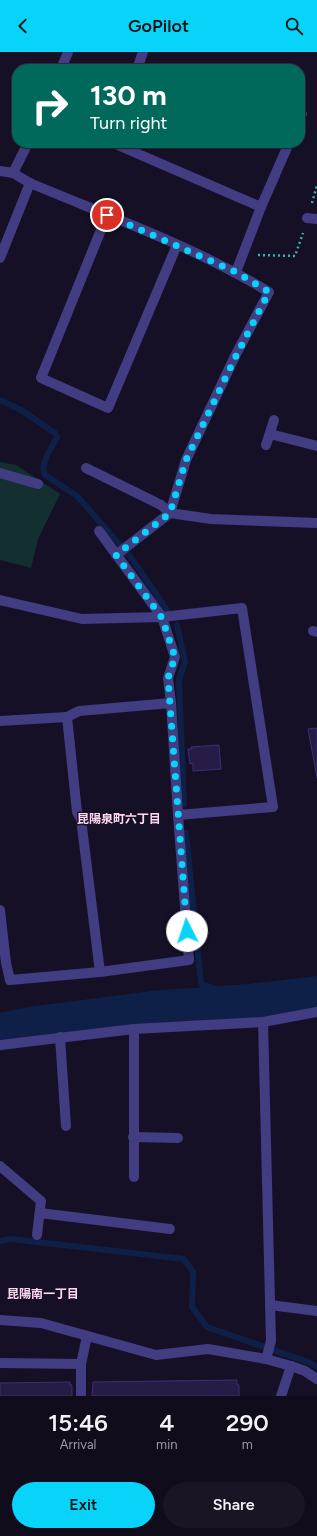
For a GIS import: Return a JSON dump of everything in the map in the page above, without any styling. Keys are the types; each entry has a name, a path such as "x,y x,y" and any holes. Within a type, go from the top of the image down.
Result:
{"street":[{"path":"63,64 68,52"},
{"path":"139,64 143,52"},
{"path":"13,174 26,148"},
{"path":"125,148 261,207"},
{"path":"236,272 261,207 287,148"},
{"path":"0,171 13,174 30,183 177,245 236,272 269,292 236,356 186,460 170,513 116,555"},
{"path":"0,258 30,183"},
{"path":"107,215 41,378 108,408 177,245"},
{"path":"266,445 274,420"},
{"path":"270,434 317,446"},
{"path":"86,468 162,505 170,513 211,519 317,524"},
{"path":"0,473 38,484"},
{"path":"0,910 3,963 10,980 100,972 189,960 168,678 175,657 162,618 99,531"},
{"path":"0,600 82,619 162,618 242,608 273,808 178,815"},
{"path":"0,721 68,717 80,711 170,703"},
{"path":"68,717 76,812 81,819 100,972"},
{"path":"0,1045 134,1029 263,1022 317,1012"},
{"path":"263,1022 271,1342 266,1359"},
{"path":"134,1029 134,1177"},
{"path":"60,1038 66,1126"},
{"path":"133,1138 178,1138"},
{"path":"1,1170 41,1202 37,1235"},
{"path":"40,1213 170,1229"},
{"path":"270,1305 317,1311"},
{"path":"0,1320 41,1323 156,1355 208,1349 266,1359 305,1371 317,1379"},
{"path":"81,1396 81,1364 87,1336"},
{"path":"0,1363 81,1364"},
{"path":"281,1396 291,1366"}],"path":[{"path":"243,255 295,256 312,218 317,184"}],"green space":[{"path":"0,462 16,465 60,494 38,539 31,568 0,560"}],"building":[{"path":"317,728 317,778 308,729"},
{"path":"219,745 221,769 193,771 193,763 190,764 188,749 192,749 191,747"},
{"path":"237,1380 237,1385 239,1385 239,1396 92,1396 93,1382"},
{"path":"70,1382 70,1385 72,1385 72,1396 0,1396 0,1383"}],"waterway":[{"path":"0,400 21,410 55,433 57,437 45,461 45,475 77,496 130,556 167,610"},
{"path":"177,625 185,662 179,680 184,804"},
{"path":"186,833 201,984 238,996 248,1003"},
{"path":"0,1032 36,1025 152,1010 248,1003 317,995"},
{"path":"0,1241 11,1239 184,1259 193,1272 192,1307 207,1327 308,1362 317,1367"}],"district":[{"name":"昆陽泉町六丁目","path":"119,819"},
{"name":"昆陽南一丁目","path":"43,1294"}],"route":[{"path":"107,215 236,272 269,292 236,356 186,460 170,513 116,555 162,618 175,657 168,678 187,931"}]}
